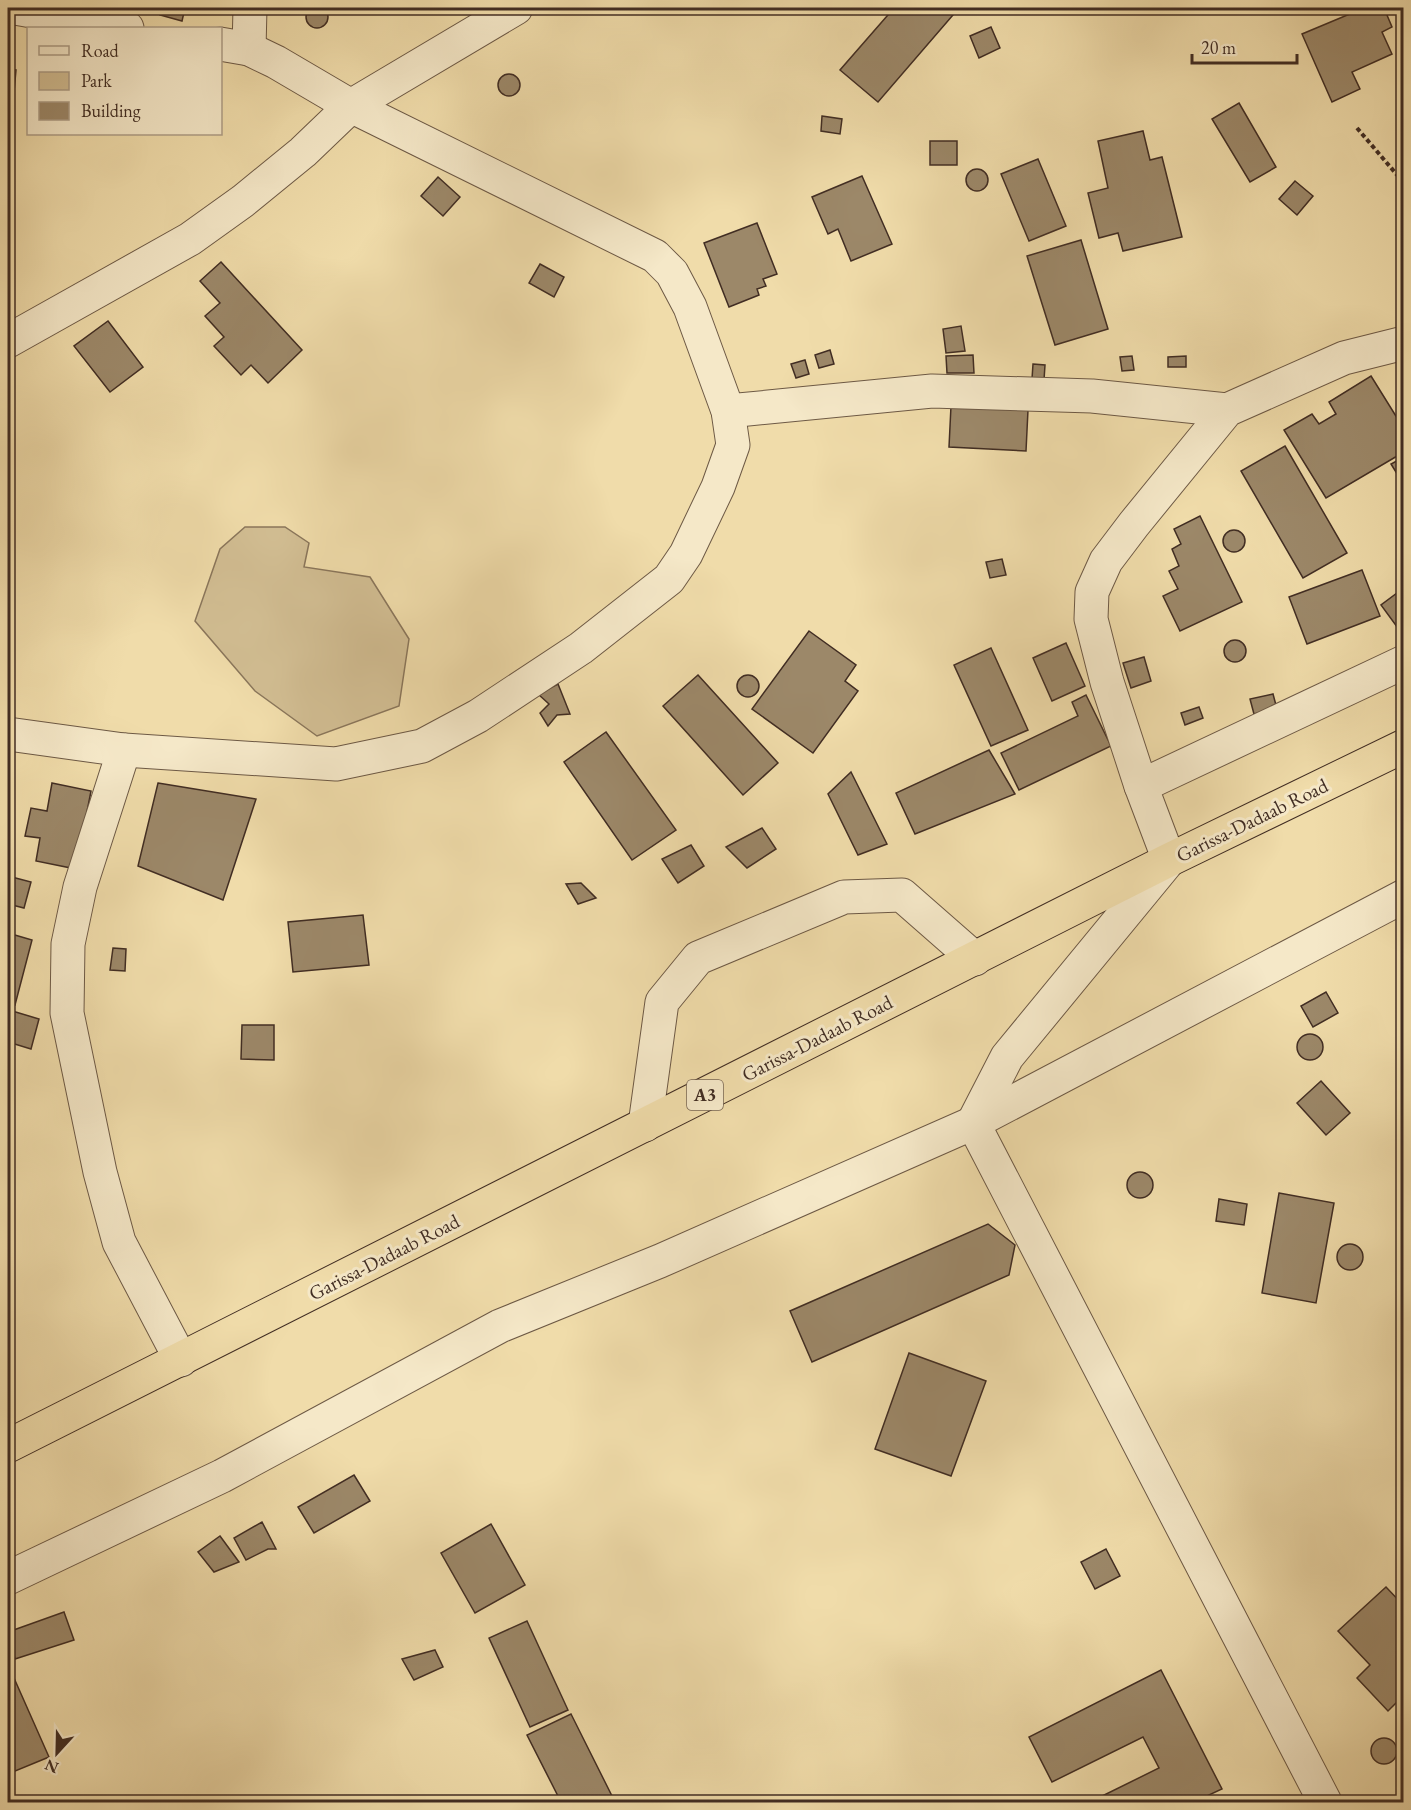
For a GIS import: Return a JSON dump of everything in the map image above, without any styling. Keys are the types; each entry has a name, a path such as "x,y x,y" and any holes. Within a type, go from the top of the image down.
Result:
{"highway":[{"name":"Garissa-Dadaab Road","path":"8,1446 1169,860 1404,746"}],"street":[{"path":"15,8 121,27"},
{"path":"8,734 124,750 336,764 422,746 478,717 581,648 669,579 686,554 709,506 733,445 728,411 690,307 672,273 655,256 351,106 276,62 235,47 250,8"},
{"path":"8,341 190,239 243,201 303,152 351,106 516,8"},
{"path":"973,1123 1007,1057 1169,860 1141,786 1107,682 1091,619 1092,592 1106,561 1227,410 1344,358 1404,343"},
{"path":"728,411 932,391 1092,396 1227,410"},
{"path":"1141,786 1404,662"},
{"path":"124,750 80,887 68,944 67,1013 100,1172 119,1242 181,1360"},
{"path":"645,1125 662,1002 698,958 844,897 902,895 975,959"},
{"path":"8,1578 222,1476 500,1326 660,1261 973,1123 1404,896"},
{"path":"973,1123 1325,1803"}],"path":[{"path":"1357,128 1404,183"}],"green space":[{"path":"245,527 285,527 309,543 304,567 370,577 409,639 399,706 317,736 255,691 195,621 220,549"}],"building":[{"path":"317,6 325,9 328,17 325,25 317,28 309,25 306,17 309,9"},
{"path":"161,8 185,8 182,21 160,15"},
{"path":"894,8 959,8 878,102 840,70"},
{"path":"1364,8 1384,8 1392,27 1382,32 1392,54 1352,72 1360,89 1332,102 1302,34"},
{"path":"991,27 1000,48 979,58 970,36"},
{"path":"8,69 16,70 10,135 8,134"},
{"path":"509,74 517,77 520,85 517,93 509,96 501,93 498,85 501,77"},
{"path":"1239,103 1276,167 1250,182 1212,119"},
{"path":"822,116 842,119 840,134 821,131"},
{"path":"1143,131 1150,160 1162,157 1182,237 1123,251 1118,233 1099,238 1088,193 1108,188 1098,141"},
{"path":"930,141 957,141 957,165 930,165"},
{"path":"1038,159 1066,226 1029,241 1001,174"},
{"path":"977,169 985,172 988,180 985,188 977,191 969,188 966,180 969,172"},
{"path":"862,176 892,244 851,261 838,229 828,234 812,197"},
{"path":"438,177 460,197 443,216 421,196"},
{"path":"1295,181 1313,196 1297,215 1279,199"},
{"path":"757,223 777,274 763,279 766,286 757,289 759,295 729,307 704,243"},
{"path":"1081,240 1108,329 1055,345 1027,256"},
{"path":"221,262 302,350 268,383 251,365 241,375 214,346 224,337 205,316 220,303 200,281"},
{"path":"540,264 564,277 554,297 529,283"},
{"path":"108,321 143,367 110,392 74,346"},
{"path":"961,326 965,351 946,353 943,329"},
{"path":"830,350 834,364 819,368 815,355"},
{"path":"973,355 974,373 947,373 946,356"},
{"path":"1132,356 1134,370 1122,371 1120,357"},
{"path":"1186,356 1186,367 1168,367 1168,357"},
{"path":"805,360 809,374 796,378 791,364"},
{"path":"1033,364 1045,365 1044,380 1032,379"},
{"path":"1371,376 1404,429 1404,452 1326,498 1284,430 1312,414 1319,424 1336,414 1329,402"},
{"path":"951,406 1028,410 1026,451 949,447"},
{"path":"1285,446 1347,553 1303,578 1241,471"},
{"path":"1404,457 1404,485 1391,464"},
{"path":"1200,516 1242,602 1180,631 1163,596 1178,589 1169,571 1179,566 1172,549 1181,544 1174,529"},
{"path":"1234,530 1242,533 1245,541 1242,549 1234,552 1226,549 1223,541 1226,533"},
{"path":"1002,559 1006,575 990,578 986,562"},
{"path":"1362,570 1380,616 1307,644 1289,597"},
{"path":"1397,593 1404,602 1403,635 1381,605"},
{"path":"809,631 856,665 845,681 858,691 813,753 752,709"},
{"path":"1235,640 1243,643 1246,651 1243,659 1235,662 1227,659 1224,651 1227,643"},
{"path":"1066,643 1085,686 1052,701 1033,658"},
{"path":"991,648 1028,730 991,746 954,665"},
{"path":"1144,657 1151,681 1131,688 1123,663"},
{"path":"698,675 778,763 743,795 663,706"},
{"path":"748,675 756,678 759,686 756,694 748,697 740,694 737,686 740,678"},
{"path":"558,684 570,714 557,715 548,726 540,713 549,704 538,694"},
{"path":"1273,694 1277,709 1254,714 1250,699"},
{"path":"1086,695 1111,746 1019,790 1001,753 1078,716 1072,702"},
{"path":"1199,707 1203,718 1185,725 1181,713"},
{"path":"606,732 676,830 632,860 564,762"},
{"path":"989,750 1015,794 915,834 896,793"},
{"path":"851,772 887,844 858,855 828,794"},
{"path":"52,783 91,791 76,869 36,861 40,838 25,836 31,808 47,811"},
{"path":"158,783 256,799 223,900 138,866"},
{"path":"762,828 776,849 747,868 726,847"},
{"path":"691,845 704,866 678,883 662,859"},
{"path":"8,876 31,882 24,908 8,904"},
{"path":"581,883 596,898 578,904 566,884"},
{"path":"363,915 369,965 293,972 288,922"},
{"path":"8,933 32,940 15,1005 8,1002"},
{"path":"113,948 126,949 125,971 110,970"},
{"path":"1326,992 1338,1013 1313,1027 1301,1006"},
{"path":"9,1010 39,1019 31,1049 8,1042"},
{"path":"242,1025 274,1025 274,1060 241,1059"},
{"path":"1310,1034 1319,1038 1323,1047 1319,1056 1310,1060 1301,1056 1297,1047 1301,1038"},
{"path":"1321,1081 1350,1113 1326,1135 1297,1103"},
{"path":"1140,1172 1149,1176 1153,1185 1149,1194 1140,1198 1131,1194 1127,1185 1131,1176"},
{"path":"1279,1193 1334,1203 1316,1303 1262,1293"},
{"path":"1219,1199 1247,1204 1244,1225 1216,1221"},
{"path":"988,1224 1015,1245 1009,1275 812,1362 790,1311"},
{"path":"1350,1244 1359,1248 1363,1257 1359,1266 1350,1270 1341,1266 1337,1257 1341,1248"},
{"path":"909,1353 986,1381 951,1476 875,1449"},
{"path":"354,1475 370,1501 314,1533 298,1507"},
{"path":"262,1522 276,1549 268,1549 246,1560 234,1538"},
{"path":"491,1524 525,1585 475,1613 441,1553"},
{"path":"220,1536 239,1562 214,1572 198,1552"},
{"path":"1106,1549 1120,1576 1095,1589 1081,1562"},
{"path":"1386,1587 1404,1606 1404,1704 1399,1700 1388,1711 1357,1678 1370,1665 1338,1631"},
{"path":"64,1612 74,1640 15,1659 8,1632"},
{"path":"527,1621 568,1710 530,1727 489,1638"},
{"path":"435,1650 443,1667 414,1680 402,1659"},
{"path":"10,1669 49,1757 8,1774 8,1670"},
{"path":"1161,1670 1222,1789 1194,1802 1090,1802 1159,1768 1143,1737 1052,1782 1029,1737"},
{"path":"571,1714 615,1802 561,1802 527,1735"},
{"path":"1384,1738 1393,1742 1397,1751 1393,1760 1384,1764 1375,1760 1371,1751 1375,1742"}]}
